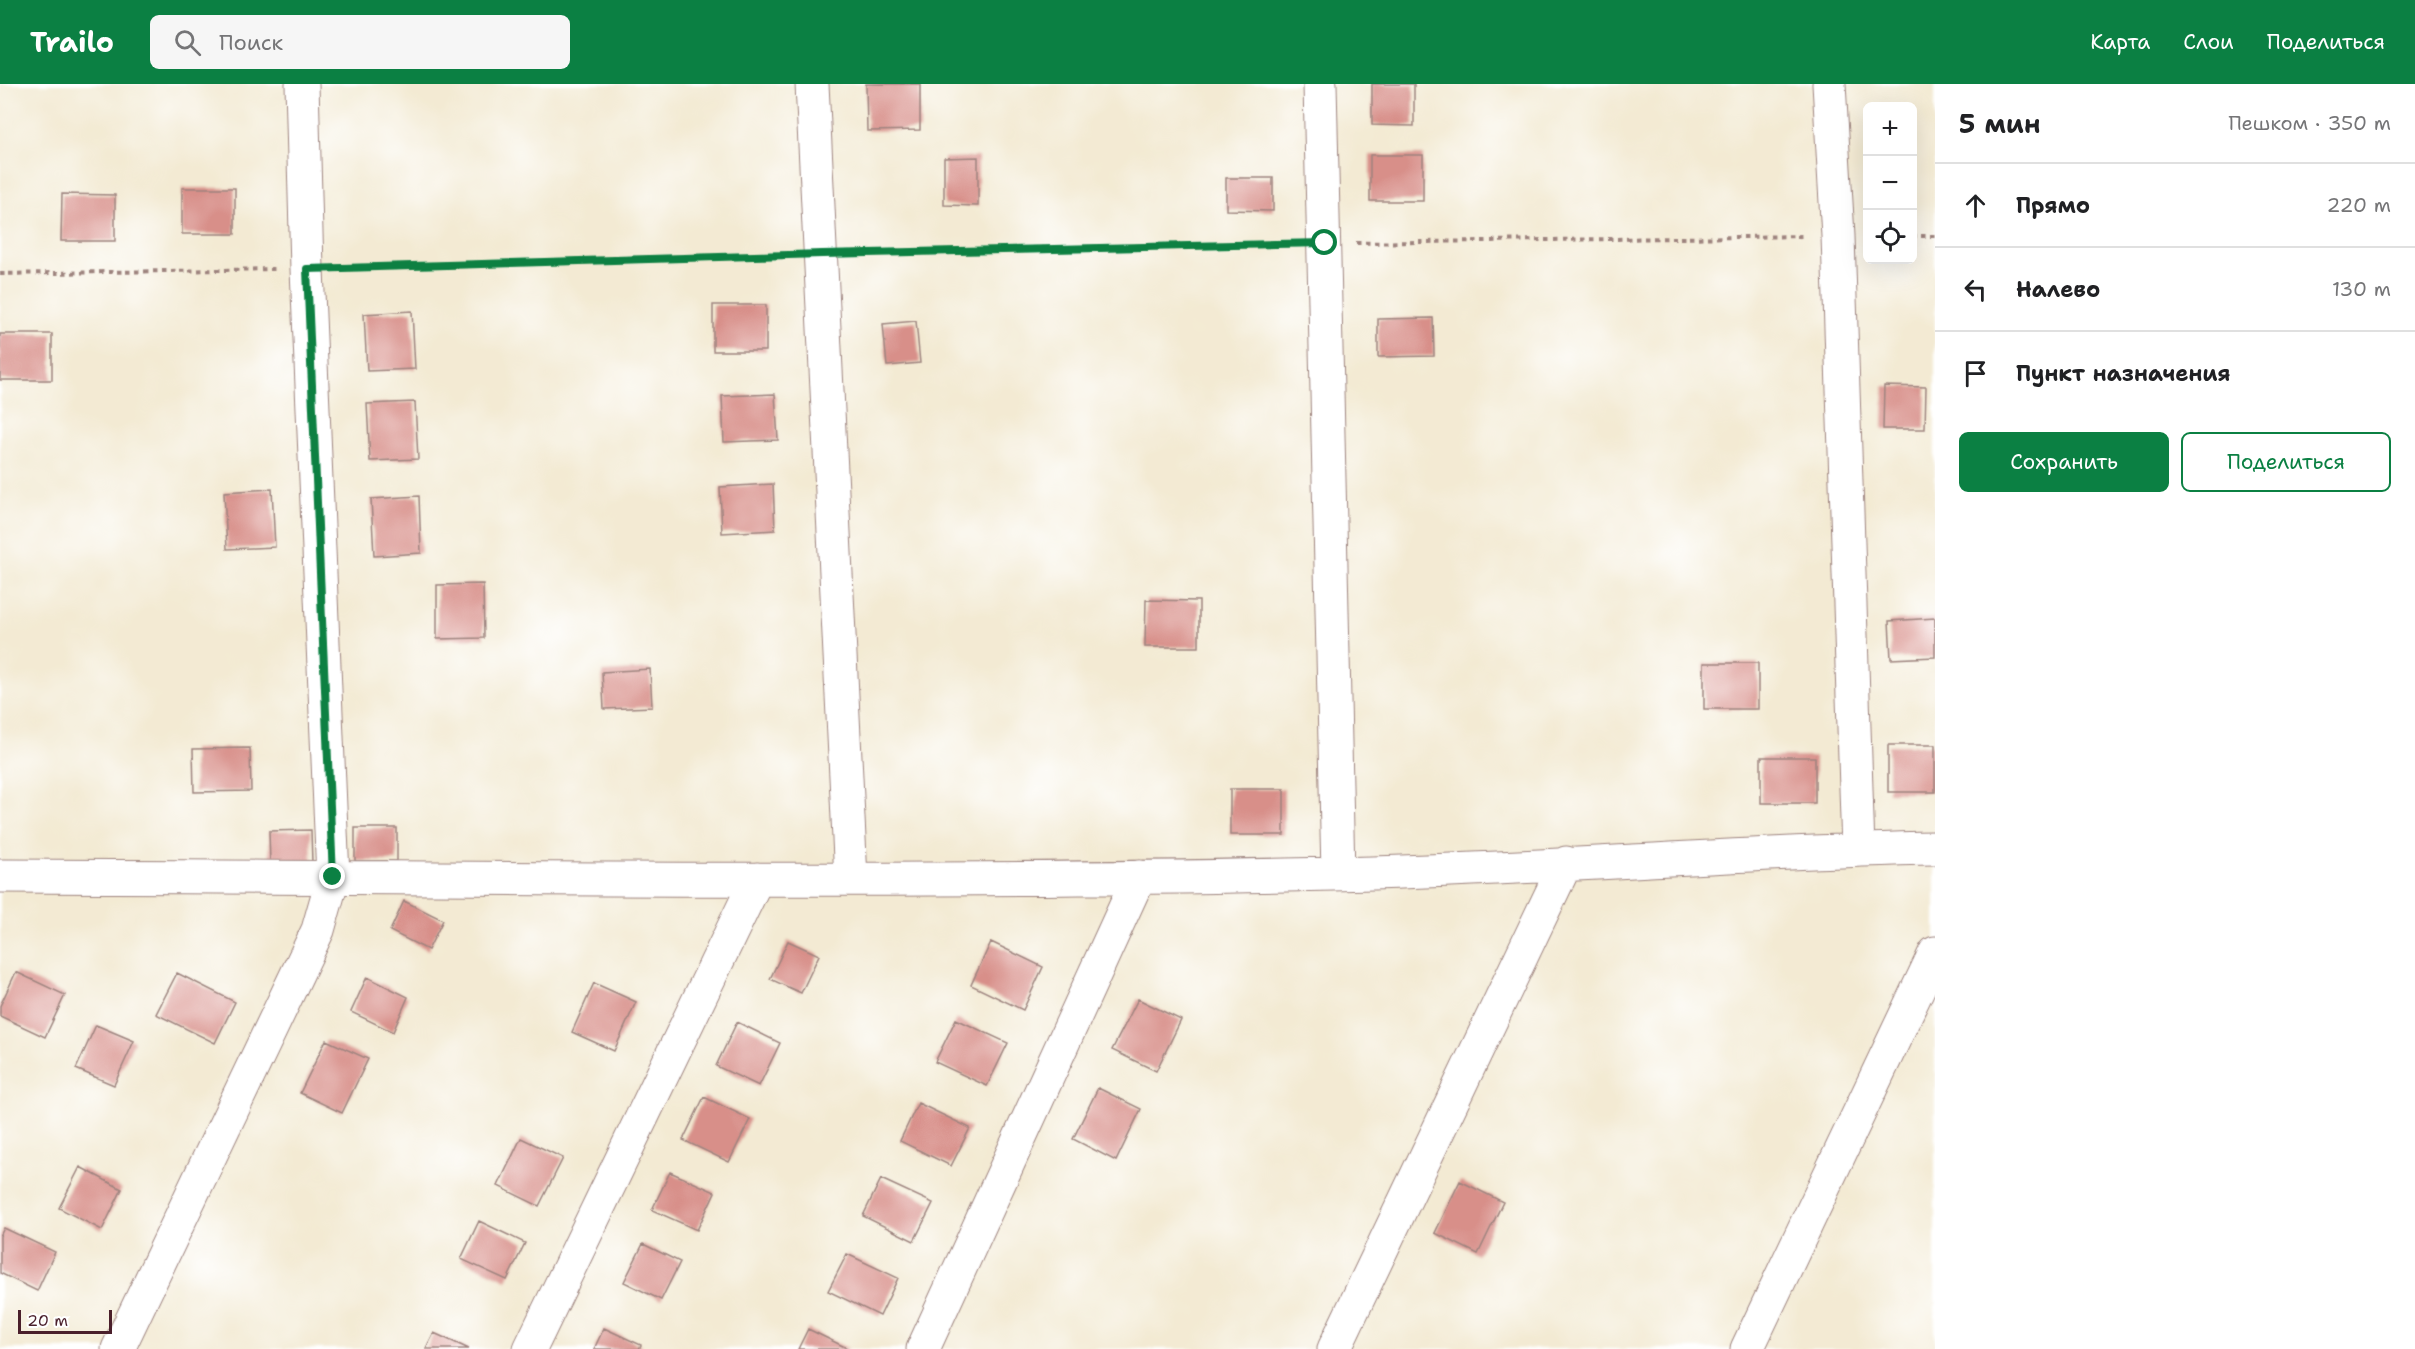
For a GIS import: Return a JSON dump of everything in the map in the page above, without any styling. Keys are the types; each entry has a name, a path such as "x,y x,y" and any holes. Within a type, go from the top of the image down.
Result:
{"street":[{"path":"118,1349 318,930 333,877 307,269 302,84"},
{"path":"812,84 851,879"},
{"path":"1320,84 1338,874"},
{"path":"1829,84 1838,236 1858,850"},
{"path":"0,876 757,879 1139,877 1338,874 1935,848"},
{"path":"1334,1349 1566,863"},
{"path":"922,1349 1139,877"},
{"path":"530,1349 757,879"},
{"path":"1747,1349 1935,953"}],"path":[{"path":"0,274 307,269 822,254 1325,243 1838,236"},
{"path":"1917,236 1935,236"}],"building":[{"path":"866,84 920,84 920,130 867,131"},
{"path":"1372,84 1414,84 1414,126 1372,125"},
{"path":"1370,155 1423,155 1423,201 1370,201"},
{"path":"978,157 978,206 944,205 944,158"},
{"path":"1226,178 1273,178 1273,211 1226,210"},
{"path":"182,188 235,188 235,234 182,234"},
{"path":"62,194 115,195 115,241 61,241"},
{"path":"713,305 766,305 766,351 713,351"},
{"path":"412,311 415,369 367,371 364,314"},
{"path":"1433,318 1434,356 1378,357 1378,319"},
{"path":"916,321 920,363 887,366 883,324"},
{"path":"0,334 52,334 52,380 0,380"},
{"path":"1884,386 1926,387 1925,429 1883,429"},
{"path":"775,394 778,440 724,442 722,396"},
{"path":"415,402 418,459 370,461 367,404"},
{"path":"773,484 775,530 722,533 720,487"},
{"path":"272,489 275,547 227,549 224,492"},
{"path":"419,496 421,553 374,556 371,499"},
{"path":"483,584 484,638 437,639 437,585"},
{"path":"1146,600 1199,601 1199,647 1145,647"},
{"path":"1935,618 1935,657 1891,659 1889,621"},
{"path":"1704,663 1758,663 1758,709 1704,709"},
{"path":"650,669 652,707 604,709 602,672"},
{"path":"1888,745 1935,745 1935,792 1888,792"},
{"path":"250,748 251,791 194,792 193,749"},
{"path":"1761,757 1815,757 1815,803 1761,803"},
{"path":"1230,789 1284,789 1284,835 1230,835"},
{"path":"355,828 397,828 397,861 355,861"},
{"path":"311,830 312,863 270,864 269,831"},
{"path":"404,901 443,920 428,950 390,931"},
{"path":"788,941 819,955 801,993 770,979"},
{"path":"991,942 1043,967 1023,1010 971,985"},
{"path":"16,972 65,995 45,1037 0,1016 0,1006"},
{"path":"177,973 235,1002 215,1043 156,1014"},
{"path":"367,977 408,997 393,1032 351,1012"},
{"path":"594,983 636,1002 614,1051 572,1032"},
{"path":"1138,999 1181,1020 1156,1071 1112,1050"},
{"path":"956,1019 1008,1043 987,1086 935,1062"},
{"path":"737,1022 780,1043 759,1086 716,1066"},
{"path":"96,1025 134,1041 114,1085 76,1069"},
{"path":"326,1040 368,1059 342,1113 300,1093"},
{"path":"1098,1088 1141,1109 1116,1161 1073,1139"},
{"path":"704,1097 750,1119 729,1162 683,1140"},
{"path":"918,1103 970,1128 951,1166 900,1141"},
{"path":"521,1138 563,1158 539,1206 498,1186"},
{"path":"80,1167 122,1189 102,1230 59,1208"},
{"path":"670,1172 715,1192 697,1230 652,1210"},
{"path":"881,1179 933,1203 914,1241 863,1216"},
{"path":"1460,1181 1503,1202 1478,1254 1435,1233"},
{"path":"479,1221 525,1243 507,1280 461,1259"},
{"path":"4,1228 55,1252 37,1291 0,1273 0,1236"},
{"path":"643,1244 680,1262 661,1300 624,1282"},
{"path":"847,1254 898,1278 880,1316 828,1291"},
{"path":"604,1328 641,1345 639,1349 594,1349"},
{"path":"808,1329 849,1349 798,1349"},
{"path":"434,1333 469,1349 426,1349"}],"route":[{"path":"333,877 307,269 822,254 1325,243"}]}
